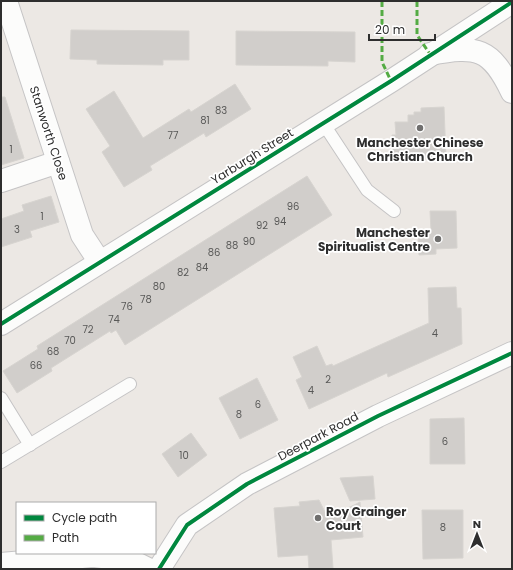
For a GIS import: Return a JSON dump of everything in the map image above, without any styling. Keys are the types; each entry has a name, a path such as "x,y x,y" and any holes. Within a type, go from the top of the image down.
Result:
{"street":[{"name":"Stanworth Close","path":"6,1 82,235 99,262"},
{"name":"Yarburgh Street","path":"1,324 391,81 430,54 512,2"},
{"path":"430,54 452,50 470,49 485,54 504,76 512,92"},
{"path":"1,181 58,162"},
{"name":"Deerpark Road","path":"159,569 188,524 247,484 378,416 512,353"},
{"path":"1,564 93,556 130,560 148,569"}],"lane":[{"path":"323,123 367,190 394,211"},
{"path":"1,462 130,384"},
{"path":"1,398 30,445"}],"building":[{"path":"71,30 189,31 189,60 163,60 163,65 97,64 97,60 70,59"},
{"path":"236,31 355,32 355,62 328,61 328,66 236,65"},
{"path":"235,84 251,109 206,137 204,133 150,166 152,170 124,187 102,152 110,146 86,109 114,91 143,138 189,109 191,112"},
{"path":"1,97 5,97 24,158 1,165"},
{"name":"Manchester Chinese Christian Church","path":"444,107 446,159 413,160 413,154 393,155 392,135 396,135 395,122 408,122 408,115 414,115 414,112 421,112 421,108"},
{"path":"307,176 332,215 125,345 116,330 111,333 110,331 51,368 52,371 17,393 3,371 38,349 37,346"},
{"path":"51,196 59,222 30,231 32,237 1,247 1,219 24,211 22,205"},
{"name":"Manchester Spiritualist Centre","path":"430,211 456,211 457,248 436,249 436,254 419,255 418,230 431,230"},
{"path":"456,287 457,308 461,308 462,344 388,377 387,373 309,409 296,380 302,377 293,357 317,346 326,366 332,364 333,366 429,323 428,288"},
{"path":"257,378 278,420 240,439 219,398"},
{"path":"464,418 465,464 430,464 430,419"},
{"path":"191,433 207,455 178,477 162,454"},
{"path":"373,476 375,499 350,501 340,478"},
{"name":"Roy Grainger Court","path":"319,500 328,518 360,502 363,537 331,540 333,568 309,569 308,555 278,557 274,508 300,506 299,502"},
{"path":"422,510 463,510 463,558 423,559"}],"marked path":[{"path":"382,1 382,62 391,81"},
{"path":"417,1 417,35 430,54"}],"cycle path":[{"path":"1,324 391,81 512,2"},
{"path":"159,569 187,525 247,484 378,416 512,353"}],"place":[{"name":"Manchester Chinese Christian Church","path":"420,128"},
{"name":"Manchester Spiritualist Centre","path":"438,239"},
{"name":"Roy Grainger Court","path":"318,518"}]}
